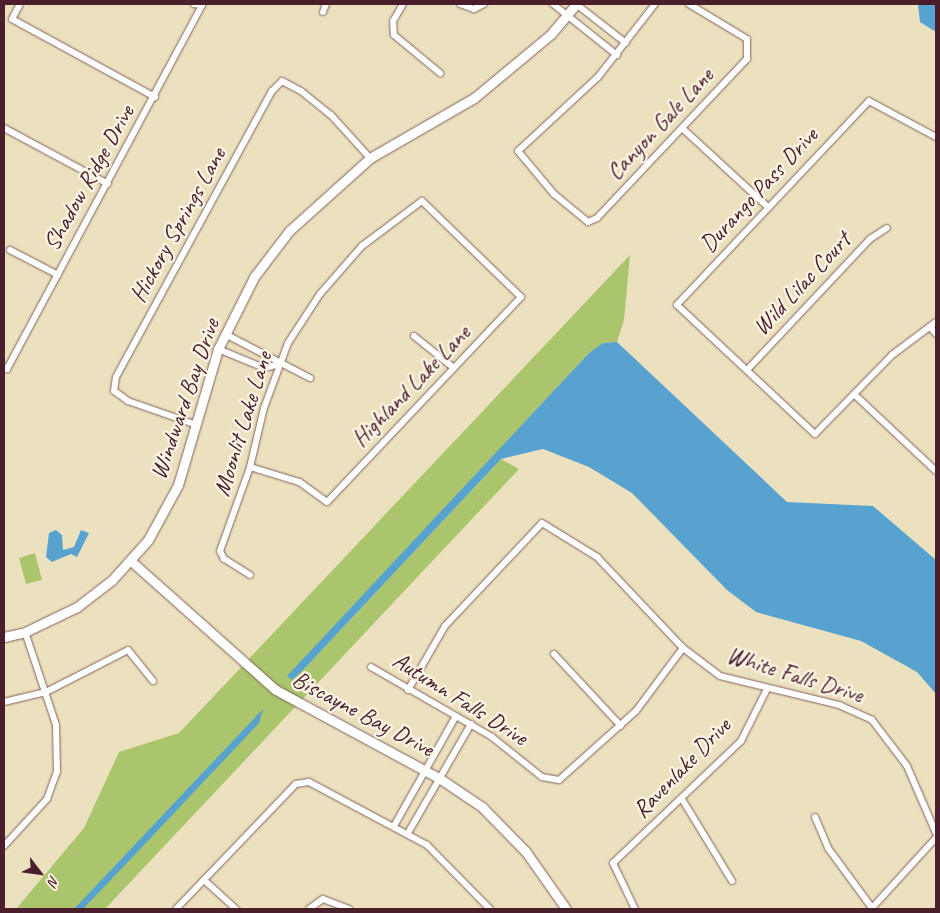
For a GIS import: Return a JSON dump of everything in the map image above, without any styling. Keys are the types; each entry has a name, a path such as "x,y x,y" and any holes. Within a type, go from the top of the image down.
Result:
{"street":[{"path":"20,4 12,19 155,97"},
{"path":"194,4 202,4"},
{"name":"Shadow Ridge Drive","path":"5,368 108,184 202,4"},
{"path":"324,12 326,4"},
{"path":"403,4 393,21 394,35 440,73"},
{"path":"460,4 474,9 484,4"},
{"path":"553,4 617,55 655,4"},
{"path":"576,4 626,43"},
{"name":"Windward Bay Drive","path":"4,637 25,632 77,607 131,562 173,498 194,424 218,349 225,334 254,277 289,231 370,158 474,98 551,34 576,4"},
{"name":"Canyon Gale Lane","path":"617,55 518,151 554,194 588,222 597,218 747,59 750,45 690,4"},
{"name":"Hickory Springs Lane","path":"194,424 128,401 114,391 126,360 272,91 282,81 331,115 370,158"},
{"name":"Durango Pass Drive","path":"747,370 677,305 869,101 936,137"},
{"path":"4,128 108,184"},
{"path":"682,128 768,207"},
{"name":"Highland Lake Lane","path":"250,467 299,482 327,502 521,296 422,201"},
{"name":"Moonlit Lake Lane","path":"250,575 224,560 220,551 250,467 280,364 326,287 362,246 422,201"},
{"name":"Wild Lilac Court","path":"747,370 870,239 887,228"},
{"path":"10,250 58,275"},
{"path":"747,370 815,434 892,356 936,322"},
{"path":"930,328 936,334"},
{"path":"225,334 310,378"},
{"path":"414,336 454,368"},
{"path":"218,349 264,368 280,364"},
{"path":"855,395 936,471"},
{"name":"White Falls Drive","path":"408,690 444,626 542,523 597,557 683,648 720,676 766,689 839,705 872,720 907,766 936,833"},
{"name":"Biscayne Bay Drive","path":"131,562 269,685 321,717 440,778 482,807 504,828 566,909"},
{"path":"4,846 47,799 57,772 56,725 25,632"},
{"path":"554,654 621,726 683,648"},
{"path":"4,702 46,692 128,650 153,681"},
{"name":"Autumn Falls Drive","path":"371,667 408,690 471,724 552,780 565,777 621,726"},
{"name":"Ravenlake Drive","path":"635,909 613,863 741,741 766,689"},
{"path":"394,826 456,716"},
{"path":"408,833 471,724"},
{"path":"176,909 296,784 309,782 408,833 445,860 490,909"},
{"path":"682,799 732,881"},
{"path":"815,817 828,848 871,908 936,838"},
{"path":"204,880 236,909"},
{"path":"308,909 316,902 329,899 349,909"}],"green space":[{"path":"630,255 624,320 617,342 603,343 590,352 287,677 304,669 501,459 519,469 105,909 16,909 84,828 119,752 179,733"},
{"path":"35,553 42,580 26,584 19,558"}],"water":[{"path":"918,4 936,4 936,32 920,22"},
{"path":"617,342 787,502 873,506 936,560 936,694 917,672 861,641 756,612 727,590 632,493 589,467 543,449 501,459 304,669 292,680 287,676 590,352 603,343"},
{"path":"56,530 62,535 63,550 74,547 81,530 89,533 77,557 71,554 52,562 46,557 49,533"},
{"path":"263,709 259,723 144,845 83,909 74,909"}]}
